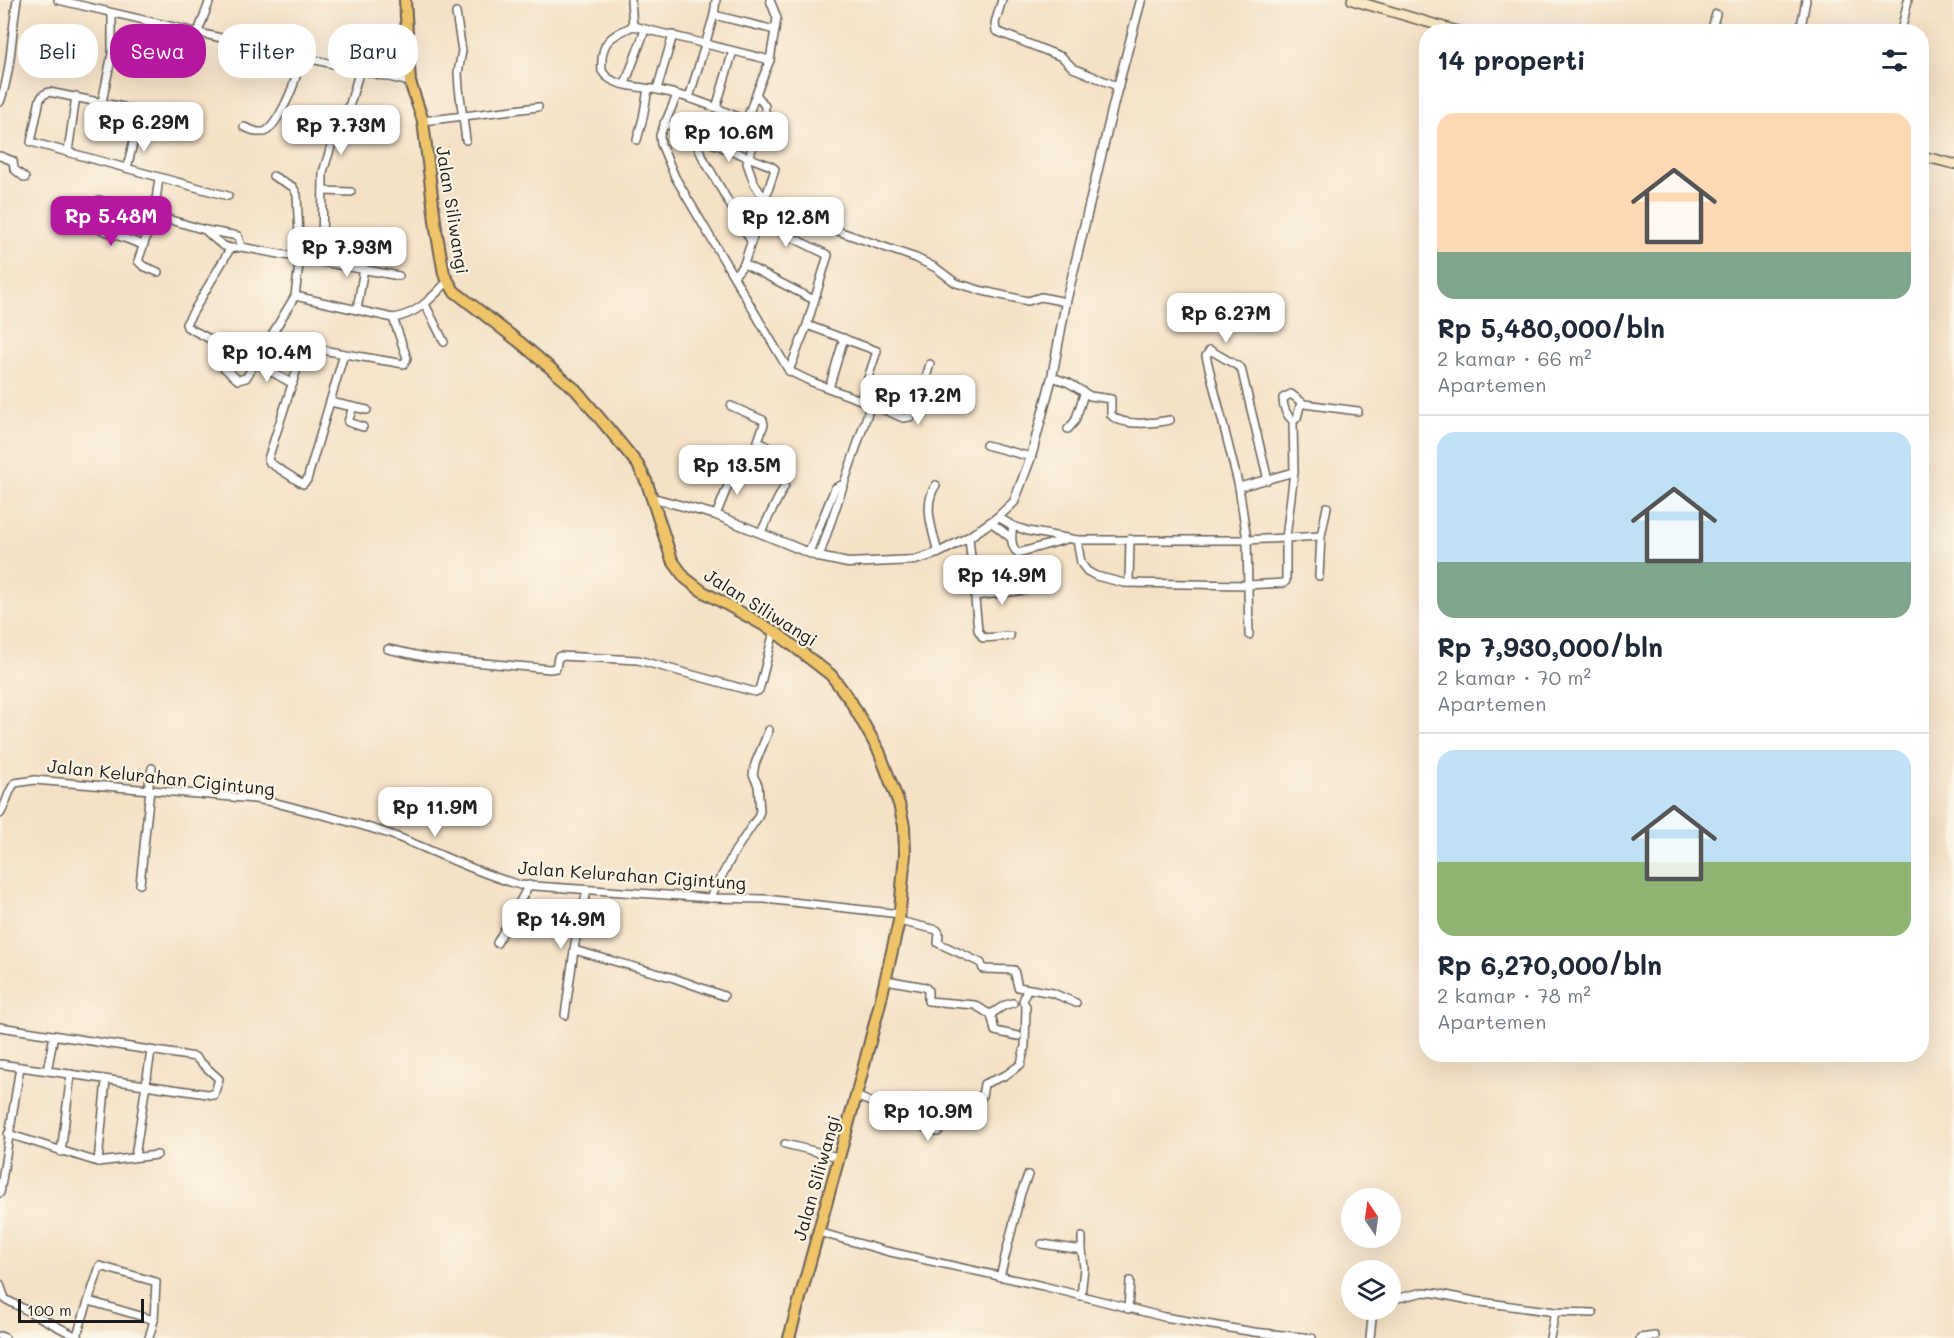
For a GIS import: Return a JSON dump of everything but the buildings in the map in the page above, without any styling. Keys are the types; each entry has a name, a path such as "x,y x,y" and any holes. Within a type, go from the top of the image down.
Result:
{"main road":[{"name":"Jalan Siliwangi","path":"405,0 410,82 423,121 436,229 447,282 454,291 576,390 638,465 653,498 672,560 685,578 702,591 774,631 831,675 850,700 885,766 899,804 904,826 905,854 899,917 886,980 856,1096 789,1338"},
{"path":"1352,0 1434,24"},
{"path":"1929,158 1954,164"}],"street":[{"path":"0,102 9,77 11,34 17,0"},
{"path":"58,0 162,24"},
{"path":"201,24 210,0"},
{"path":"631,0 633,26"},
{"path":"689,98 714,15 716,0"},
{"path":"746,121 770,60 777,18 770,0"},
{"path":"1002,0 995,23 996,31 1062,57 1073,68 1119,87"},
{"path":"653,498 716,515 819,556 848,563 915,560 938,553 969,537 1014,502 1031,457 1052,377 1066,302 1141,0"},
{"path":"1802,24 1806,0"},
{"path":"1902,24 1908,0"},
{"path":"102,102 112,54 112,13"},
{"path":"456,13 462,51 458,73 466,140"},
{"path":"1713,24 1716,14"},
{"path":"714,15 775,30"},
{"path":"760,127 689,98 657,89 625,84 604,75 601,68 603,50 614,34 633,26 770,60"},
{"path":"625,84 645,30"},
{"path":"657,89 672,35"},
{"path":"716,108 733,51"},
{"path":"244,127 257,132 265,132 276,123 294,78"},
{"path":"322,261 323,172 340,118 350,104 358,78"},
{"path":"393,78 410,82"},
{"path":"637,140 648,89"},
{"path":"134,112 102,102 49,92 43,95 31,142 228,196"},
{"path":"756,94 765,106 763,119 747,163 764,202 916,258 936,268 956,283 974,289 1028,301 1047,297 1066,302"},
{"path":"677,95 660,135 666,158 789,371 903,418 910,417 919,401 930,364"},
{"path":"68,152 76,96"},
{"path":"423,121 538,106"},
{"path":"664,123 775,169 744,264 734,276"},
{"path":"127,168 137,127"},
{"path":"696,137 696,143 702,156 752,241"},
{"path":"0,156 13,161 14,169 25,178"},
{"path":"230,249 186,324 187,327 225,347 227,354 222,366 238,380 246,378 295,296 300,257 296,190 288,183 273,176"},
{"path":"158,272 143,266 138,261 154,215 159,178"},
{"path":"322,191 351,192"},
{"path":"99,200 205,230 238,236 241,247"},
{"path":"758,221 828,254 807,325 789,371"},
{"path":"89,225 143,245"},
{"path":"205,230 230,249 241,247 399,276"},
{"path":"744,264 814,300"},
{"path":"357,310 364,268"},
{"path":"295,296 393,318 425,304 447,282"},
{"path":"425,304 444,342"},
{"path":"271,337 304,347 404,364 407,358 393,318"},
{"path":"807,325 877,351 861,399"},
{"path":"829,388 844,338"},
{"path":"304,347 268,459 270,463 303,484 307,480 344,354"},
{"path":"1249,635 1247,540 1239,487 1206,356 1210,351 1241,368 1268,480"},
{"path":"254,362 293,384"},
{"path":"1052,377 1069,383 1084,394 1111,399 1111,416 1116,420 1151,424 1170,420"},
{"path":"1068,429 1075,421 1084,394"},
{"path":"1293,421 1288,417 1284,408 1283,398 1291,394 1301,402 1358,411"},
{"path":"330,402 367,410"},
{"path":"1077,540 1081,563 1087,571 1096,576 1129,583 1247,585 1285,582 1286,538 1294,472 1293,421 1297,418 1301,402"},
{"path":"819,556 871,404"},
{"path":"731,406 763,420 764,425 757,440 784,457 778,472 785,485 761,532"},
{"path":"353,407 348,422 363,427"},
{"path":"986,445 1031,457"},
{"path":"716,515 736,466"},
{"path":"1239,487 1294,472"},
{"path":"809,552 835,488 844,484"},
{"path":"936,485 931,491 928,504 938,553"},
{"path":"1319,576 1321,536 1327,507"},
{"path":"995,519 1028,531 1077,540 1247,540 1321,536"},
{"path":"995,519 1011,538 1015,552 1020,554 1069,538"},
{"path":"1011,538 1013,526"},
{"path":"969,537 980,635 985,638 1010,636"},
{"path":"1129,583 1130,539"},
{"path":"975,596 1026,590"},
{"path":"388,649 429,658 550,669 556,668 560,656 630,659 755,692 759,690 774,631"},
{"path":"710,898 735,851 758,817 760,810 758,785 753,775 755,764 769,730"},
{"path":"140,884 152,768"},
{"name":"Jalan Kelurahan Cigintung","path":"0,814 12,787 15,783 23,781 49,781 273,802 389,834 493,878 529,885 710,898 765,899 899,917 937,930 938,944 981,963 983,969 1014,970 1018,987 1027,989"},
{"path":"497,943 529,885"},
{"path":"565,1015 574,950 587,890"},
{"path":"574,950 674,978 724,996"},
{"path":"886,980 925,987 928,990 928,1001 975,1005 991,1014 995,1031 1018,1036"},
{"path":"856,1096 882,1107 881,1112 938,1132 944,1125 950,1105 978,1103 982,1097 984,1084 1006,1075 1021,1064 1025,1046 1026,1006 1023,1001 1027,989 1053,993 1076,1003"},
{"path":"991,1014 1005,1005 1013,1004"},
{"path":"0,1027 195,1057 219,1079 214,1095 0,1064"},
{"path":"47,1071 54,1035"},
{"path":"135,1157 151,1051"},
{"path":"0,1194 21,1067"},
{"path":"61,1152 71,1074"},
{"path":"98,1162 106,1080"},
{"path":"9,1134 98,1162 157,1155"},
{"path":"785,1144 838,1157"},
{"path":"1000,1277 1021,1193 1028,1175"},
{"path":"818,1233 1128,1309 1254,1335 1312,1338"},
{"path":"1080,1296 1084,1268 1082,1238"},
{"path":"1042,1244 1082,1250"},
{"path":"0,1284 5,1299 77,1338 100,1266 156,1282 154,1320 148,1338"},
{"path":"1128,1309 1130,1281"},
{"path":"1401,1297 1424,1292 1555,1312 1593,1313"},
{"path":"89,1300 154,1320"},
{"path":"1550,1338 1555,1312"},
{"path":"1370,1338 1372,1320"},
{"path":"0,1336 4,1338"},
{"path":"1640,1338 1655,1336"}]}
